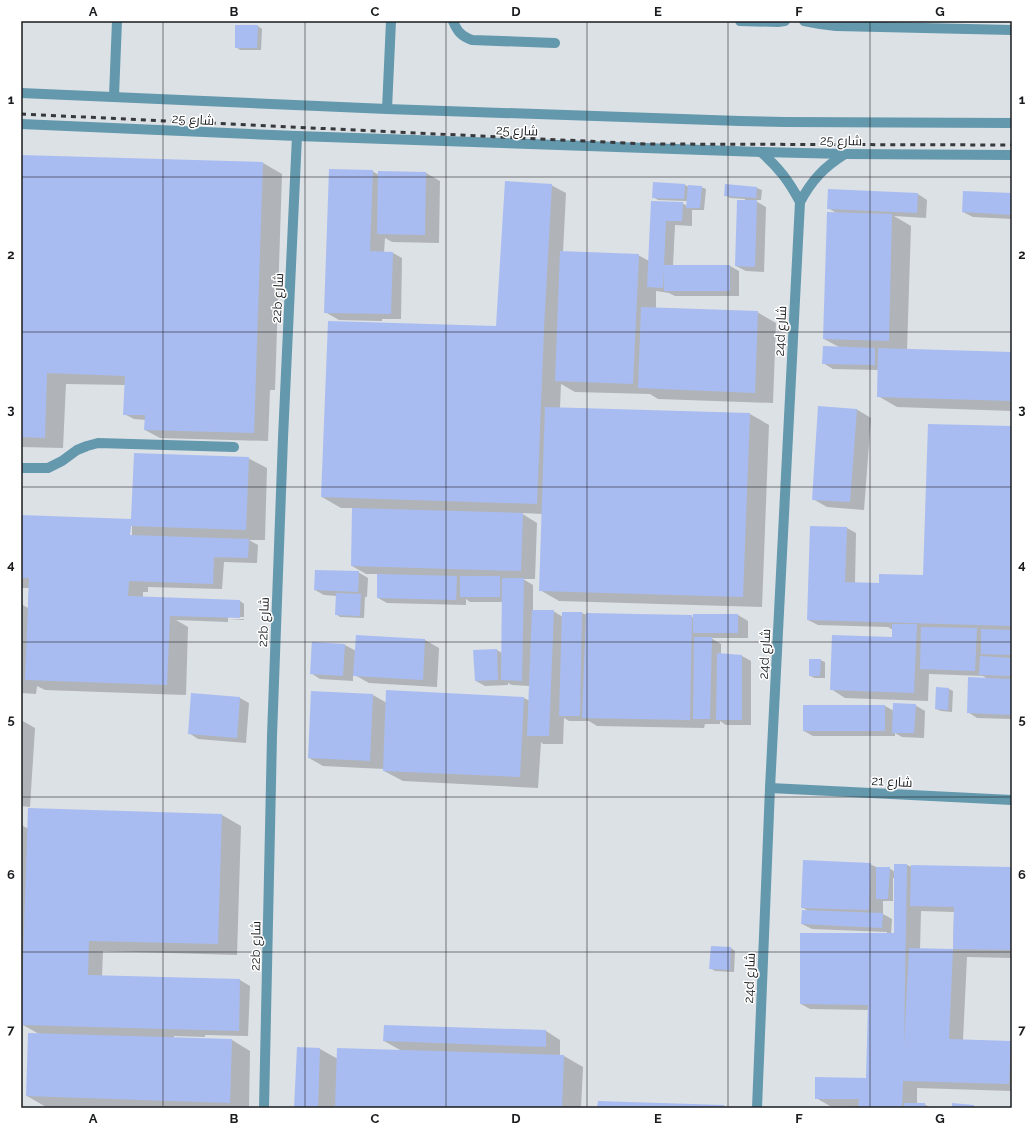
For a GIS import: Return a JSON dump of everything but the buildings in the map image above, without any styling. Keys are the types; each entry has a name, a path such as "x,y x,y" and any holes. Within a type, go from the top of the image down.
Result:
{"street":[{"path":"114,96 117,21"},
{"path":"387,109 390,21"},
{"path":"453,21 456,29 463,36 472,40 555,43"},
{"path":"740,21 785,21"},
{"path":"804,21 820,24 836,23 1012,30"},
{"name":"شارع 25","path":"21,93 387,109 784,122 1012,123"},
{"name":"شارع 25","path":"21,124 297,136 761,152 1012,155"},
{"name":"22b شارع","path":"264,1108 273,712 283,438 297,136"},
{"path":"761,152 780,170 800,202"},
{"name":"24d شارع","path":"757,1108 770,788 800,202 814,179 823,170 845,154"},
{"path":"21,468 48,468 62,461 77,450 98,443 234,447"},
{"name":"شارع 21","path":"770,788 1012,800"}],"railway":[{"path":"21,114 646,144 1012,145"}]}
